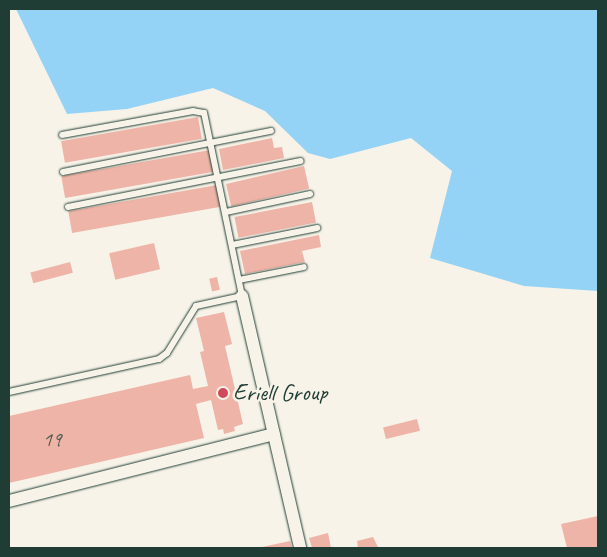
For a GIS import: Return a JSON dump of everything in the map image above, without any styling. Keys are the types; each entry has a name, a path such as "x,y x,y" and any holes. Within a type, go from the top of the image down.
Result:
{"street":[{"path":"242,296 300,548"},
{"path":"9,501 274,434"}],"lane":[{"path":"9,392 159,359 167,353 196,306 242,296 212,143 204,114 193,111 62,135"},
{"path":"63,172 271,131"},
{"path":"68,207 301,161"},
{"path":"226,212 310,194"},
{"path":"232,245 317,228"},
{"path":"239,280 304,268"}],"water":[{"path":"16,9 598,9 598,291 524,286 430,258 452,171 411,138 330,159 308,153 265,111 213,88 127,109 67,114"}],"building":[{"path":"198,117 202,139 65,163 61,141"},
{"path":"272,138 274,148 282,147 284,158 223,170 219,149"},
{"path":"210,150 214,172 65,198 61,176"},
{"path":"304,166 309,188 231,206 226,184"},
{"path":"217,185 221,207 72,233 68,211"},
{"path":"312,202 316,223 238,238 234,217"},
{"path":"319,235 321,247 302,251 305,262 245,274 240,251"},
{"path":"154,243 160,269 115,280 109,253"},
{"path":"70,262 73,273 33,283 30,273"},
{"path":"217,277 220,290 212,291 209,279"},
{"path":"224,312 232,344 225,346 243,424 234,427 235,431 224,434 223,429 218,430 211,400 196,404 204,438 9,483 9,416 190,375 193,389 208,386 200,352 204,351 196,318"},
{"path":"417,419 420,431 386,439 383,427"},
{"path":"598,516 598,548 567,548 561,524"},
{"path":"328,533 331,548 312,548 309,538"},
{"path":"373,537 378,547 358,548 357,541"},
{"path":"290,541 292,548 262,548 262,547"}],"place":[{"name":"Eriell Group","path":"223,393"}]}
